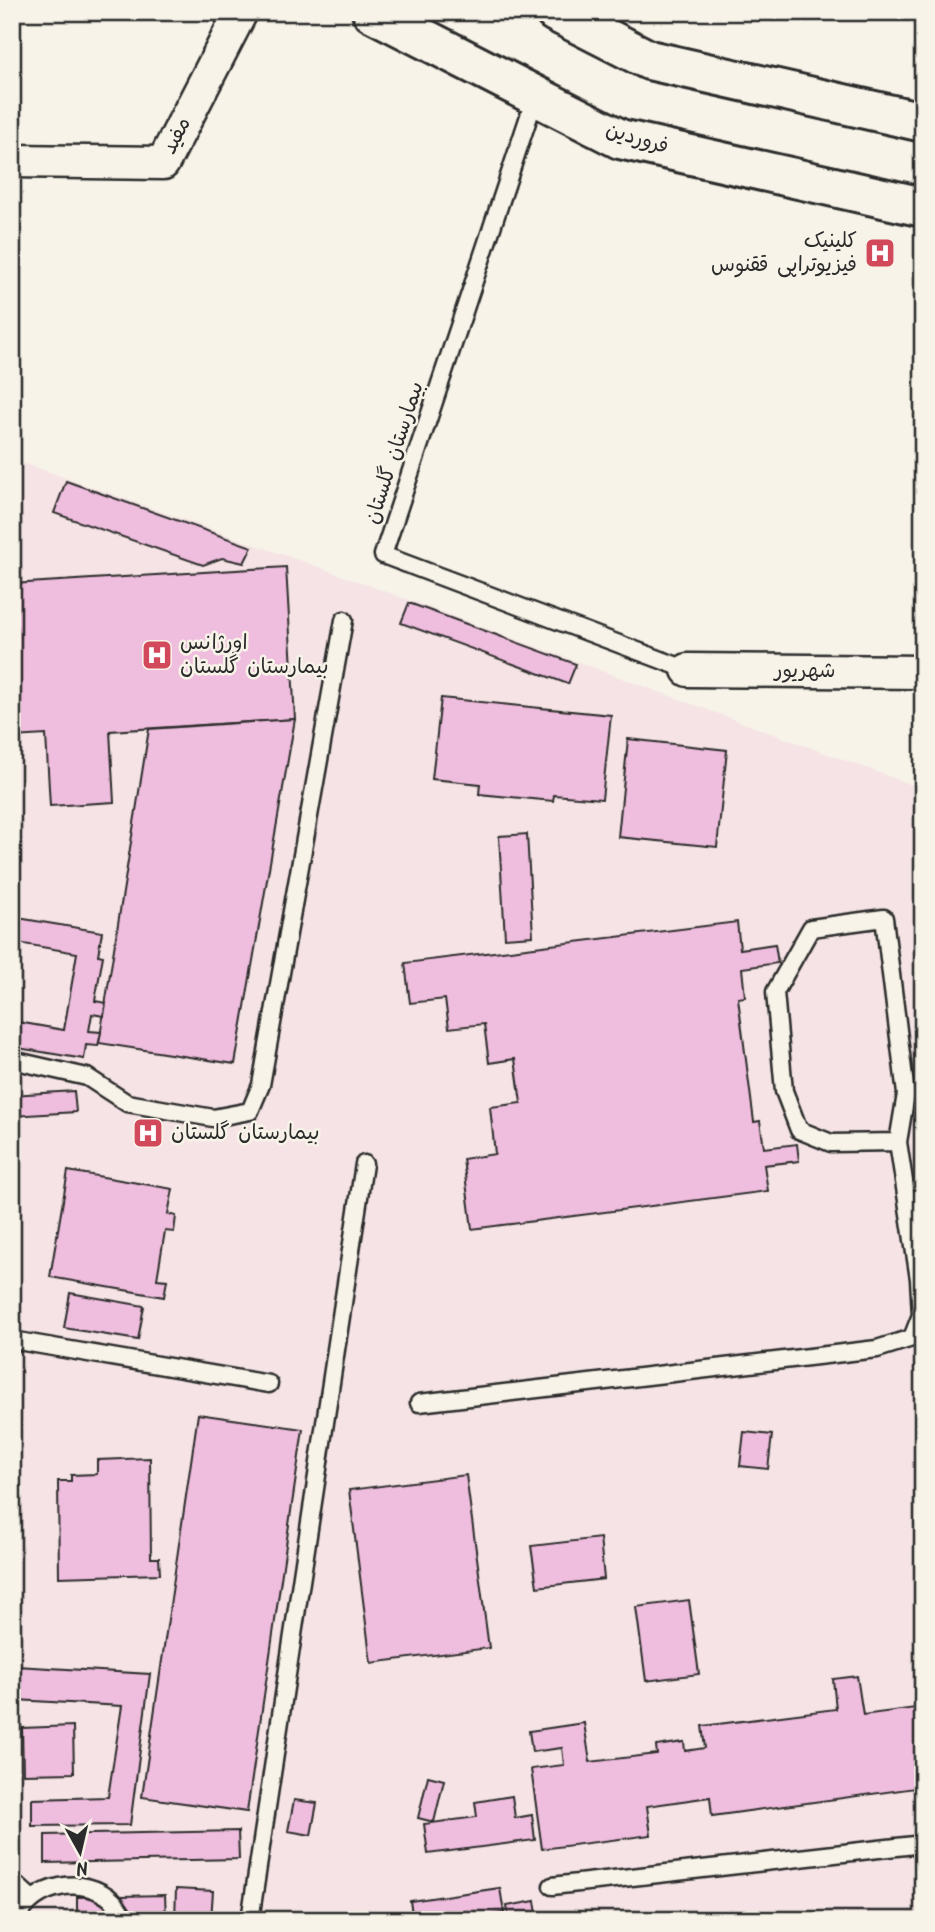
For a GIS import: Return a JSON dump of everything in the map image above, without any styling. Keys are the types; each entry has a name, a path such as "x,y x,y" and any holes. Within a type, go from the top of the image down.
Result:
{"main road":[{"name":"فروردین","path":"372,12 620,139 923,207"},
{"path":"555,12 649,60 923,122"}],"street":[{"name":"مفید","path":"12,161 163,163 241,12"},
{"name":"شهریور","path":"688,670 923,672"}],"lane":[{"name":"بیمارستان گلستان","path":"536,95 383,555 688,670"},
{"path":"12,1060 86,1077 127,1103 212,1118 250,1111 261,1086 344,621"},
{"path":"419,1403 877,1349 912,1338 921,1314 919,1279 898,1142 906,1094 884,918 811,928 775,992 784,1091 799,1130 831,1143 898,1142"},
{"path":"250,1920 364,1164"},
{"path":"12,1340 269,1384"},
{"path":"552,1886 923,1844"},
{"path":"12,1881 32,1899"},
{"path":"17,1920 32,1899 58,1886 87,1887 112,1900 126,1920"}],"shaded area":[{"path":"12,459 327,570 923,789 923,1920 12,1920"}],"building":[{"path":"66,481 252,547 244,563 222,558 203,565 54,513"},
{"path":"286,567 295,719 110,731 114,802 50,806 46,735 12,737 12,584"},
{"path":"409,603 576,664 568,684 401,623"},
{"path":"441,698 611,715 602,799 554,795 553,801 479,794 480,784 432,779"},
{"path":"295,719 235,1064 99,1043 149,729"},
{"path":"628,739 727,750 717,847 618,837"},
{"path":"527,834 533,936 505,938 499,836"},
{"path":"12,917 102,932 98,955 103,956 95,1001 106,1003 104,1016 92,1014 89,1031 101,1032 98,1046 86,1045 84,1059 12,1047 12,1021 64,1030 77,953 12,942"},
{"path":"737,922 740,949 775,944 778,963 742,968 745,997 738,998 754,1122 760,1121 764,1148 797,1144 799,1161 764,1165 768,1191 472,1229 463,1159 495,1154 490,1107 521,1103 515,1059 489,1063 484,1024 449,1028 445,999 410,1003 405,963"},
{"path":"74,1091 76,1112 12,1116 12,1095"},
{"path":"68,1171 173,1189 168,1214 176,1216 174,1232 165,1231 157,1279 167,1280 164,1297 50,1277"},
{"path":"70,1293 144,1306 138,1340 64,1328"},
{"path":"198,1414 303,1429 247,1812 142,1797"},
{"path":"744,1432 772,1435 768,1469 740,1466"},
{"path":"150,1458 151,1558 159,1558 160,1574 59,1577 58,1481 71,1481 71,1475 97,1474 97,1460"},
{"path":"466,1475 489,1648 371,1663 349,1490"},
{"path":"600,1538 604,1579 537,1587 531,1546"},
{"path":"689,1600 699,1674 646,1681 636,1607"},
{"path":"16,1666 150,1674 130,1825 32,1826 32,1799 108,1797 122,1706 16,1700"},
{"path":"857,1676 863,1715 915,1708 923,1766 923,1787 712,1816 710,1797 647,1806 651,1835 542,1849 531,1769 564,1765 562,1748 532,1752 529,1731 584,1723 590,1762 657,1754 656,1746 684,1742 685,1751 705,1748 702,1726 836,1709 833,1679"},
{"path":"73,1726 74,1773 23,1774 22,1728"},
{"path":"428,1776 444,1780 434,1822 418,1818"},
{"path":"512,1796 515,1818 532,1815 535,1840 428,1854 424,1824 477,1817 475,1802"},
{"path":"294,1800 317,1803 311,1835 288,1831"},
{"path":"238,1831 239,1859 45,1863 45,1835"},
{"path":"500,1888 504,1913 455,1920 413,1920 410,1901"},
{"path":"176,1889 213,1891 211,1920 175,1920"},
{"path":"165,1895 166,1920 77,1920 77,1897"},
{"path":"535,1901 538,1920 509,1920 507,1906"},
{"path":"593,1914 594,1920 563,1920 563,1919"}],"place":[{"name":"کلینیک فیزیوتراپی ققنوس","path":"880,253"},
{"name":"اورژانس بیمارستان گلستان","path":"157,655"},
{"name":"بیمارستان گلستان","path":"148,1133"}]}
